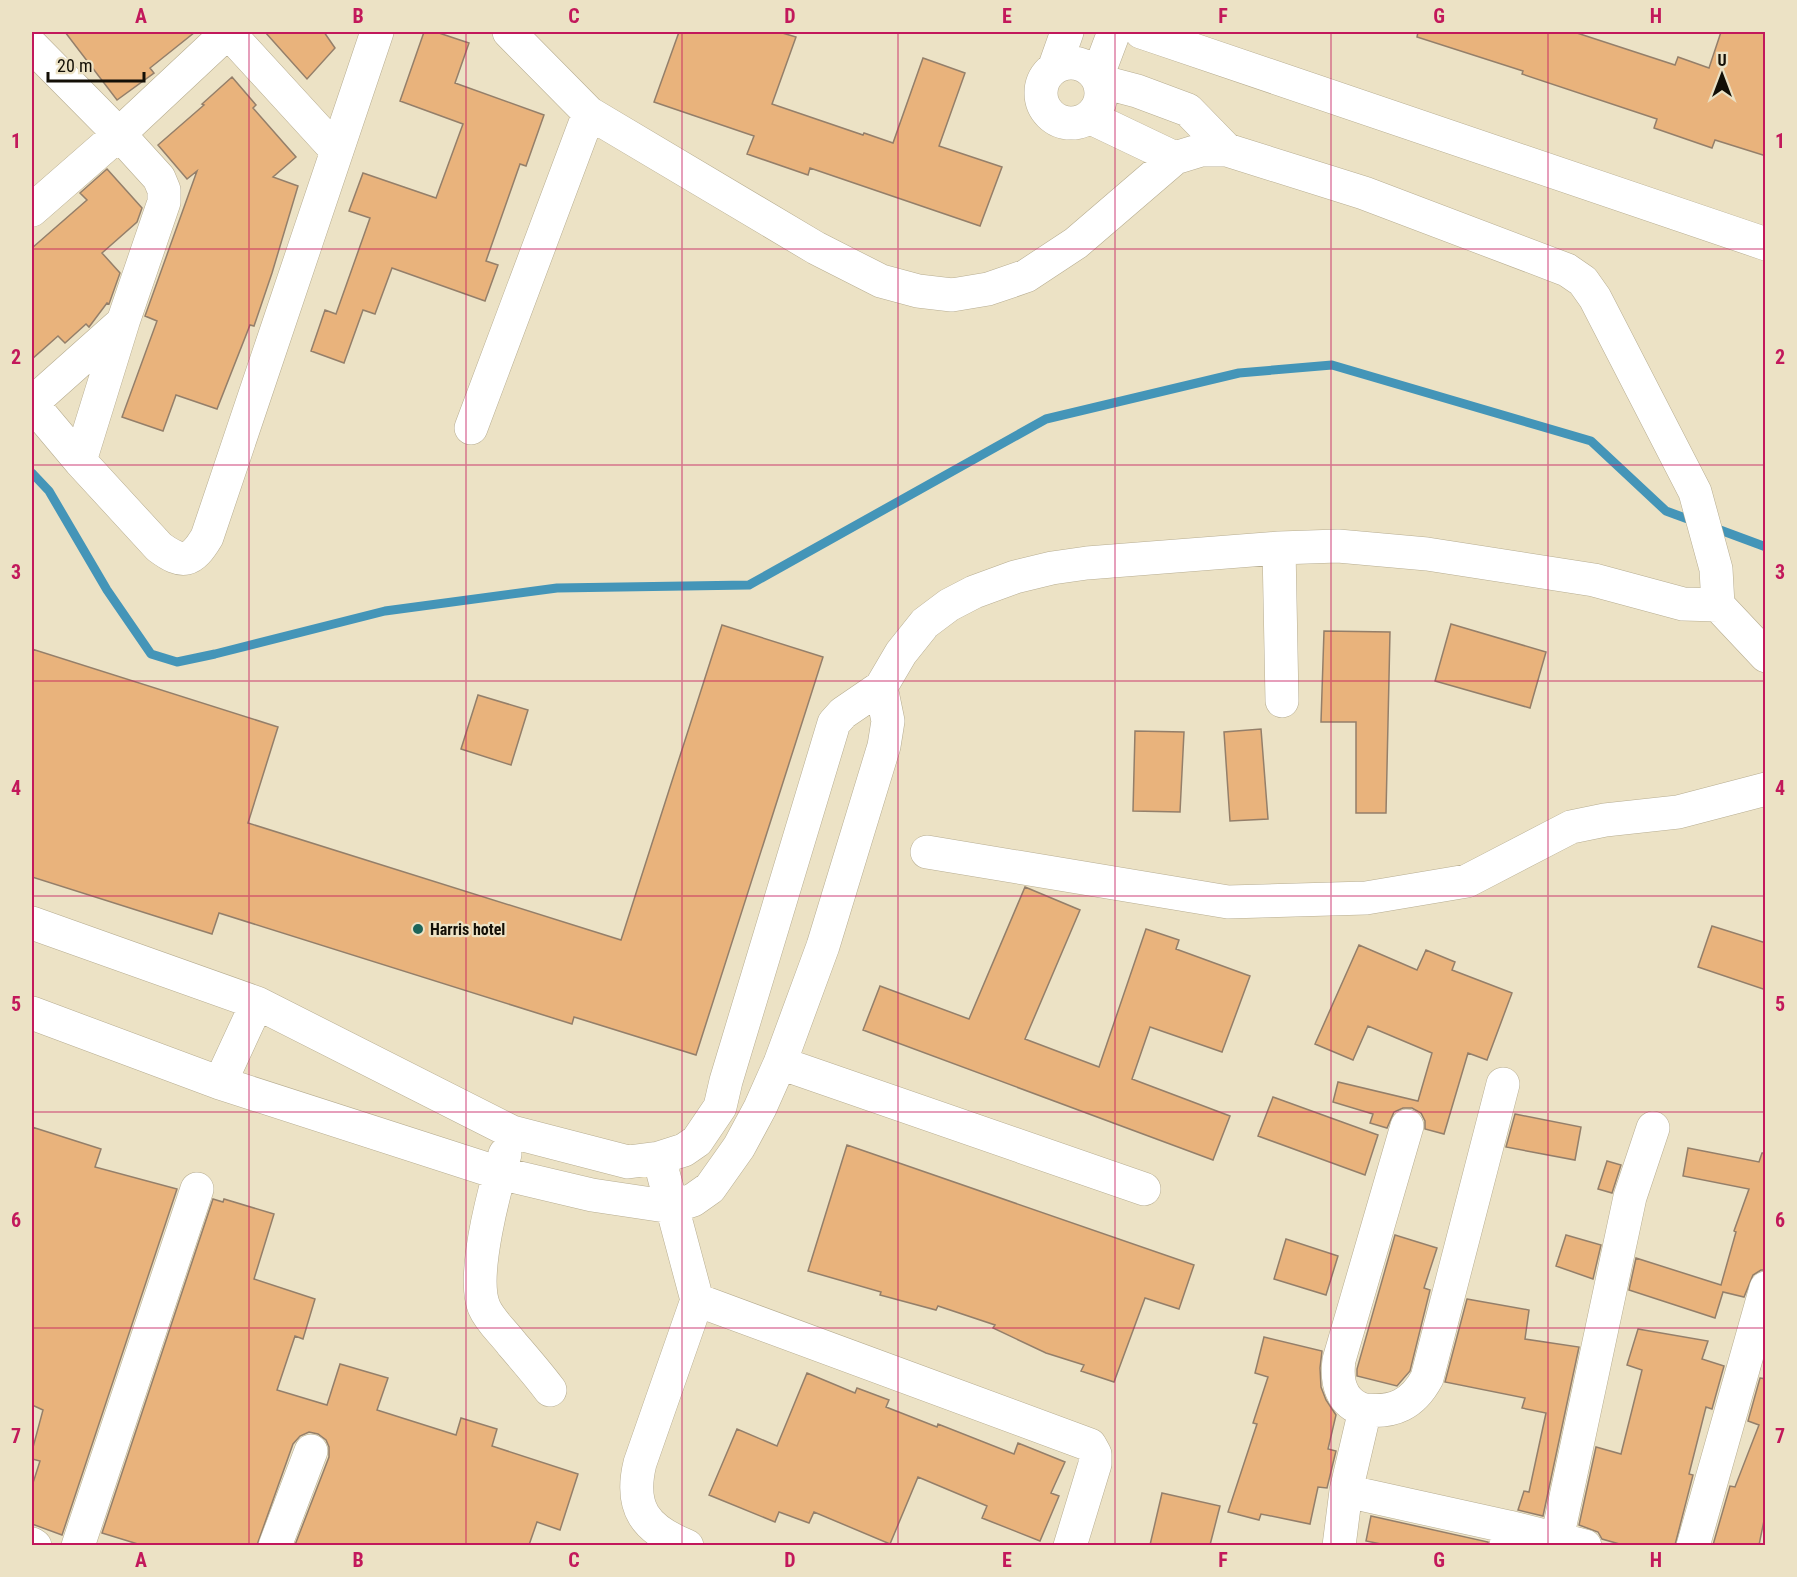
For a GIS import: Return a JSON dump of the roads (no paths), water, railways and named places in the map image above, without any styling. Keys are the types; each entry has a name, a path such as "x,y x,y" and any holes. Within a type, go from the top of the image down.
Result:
{"street":[{"path":"32,210 120,134 228,32 337,151"},
{"path":"123,322 43,393 37,402 40,415 165,552 186,559 193,556 207,537 377,32"},
{"path":"509,32 589,112 816,248 881,281 918,291 952,295 988,289 1026,276 1076,243 1175,158 1201,150 1227,150 1364,193 1568,270 1583,281 1595,298 1695,492 1716,569 1718,605 1766,656"},
{"path":"1056,66 1067,32"},
{"path":"1114,32 1098,79 1101,91 1100,101 1089,117 1080,122 1061,122 1046,110 1041,101 1042,82 1056,66 1076,63 1085,66 1098,79 1188,110 1227,150"},
{"path":"1142,32 1766,244"},
{"path":"32,46 120,134 159,178 165,193 80,461"},
{"path":"471,428 589,112"},
{"path":"1089,117 1175,158"},
{"path":"32,923 257,1002 512,1132 628,1162 660,1158 684,1150 697,1141 720,1107 834,723 843,712 881,687 902,652 925,623 949,605 974,591 1015,577 1087,563 1280,548 1338,546 1427,554 1594,580 1683,604 1718,605"},
{"path":"1280,548 1282,701"},
{"path":"32,1013 220,1083 499,1173 592,1195 672,1208 693,1200 710,1188 722,1173 760,1108 780,1062 823,946 885,746 888,721 881,687"},
{"path":"927,852 1228,902 1366,898 1467,881 1571,827 1605,820 1678,812 1766,789"},
{"path":"220,1083 257,1002"},
{"path":"780,1062 1144,1190"},
{"path":"1407,1126 1337,1371 1342,1394 1349,1403 1365,1410 1386,1411 1404,1404 1421,1389 1427,1378 1503,1084"},
{"path":"1346,1491 1507,1536 1571,1542 1630,1197 1653,1128"},
{"path":"512,1132 499,1173 480,1272 481,1292 484,1307 493,1322 550,1390"},
{"path":"660,1158 697,1300 636,1480 638,1505 644,1516 657,1531 687,1545"},
{"path":"78,1545 197,1190"},
{"path":"1693,1545 1766,1288"},
{"path":"697,1300 1090,1445 1095,1454 1095,1464 1070,1545"},
{"path":"1338,1545 1346,1491 1365,1410"},
{"path":"275,1545 311,1451"}],"waterway":[{"path":"32,473 49,491 107,590 151,654 177,662 385,611 557,588 749,585 1046,419 1239,373 1332,365 1591,441 1666,511 1696,522"},
{"path":"1712,527 1766,547"}],"place":[{"name":"Harris hotel","path":"418,929"}]}
